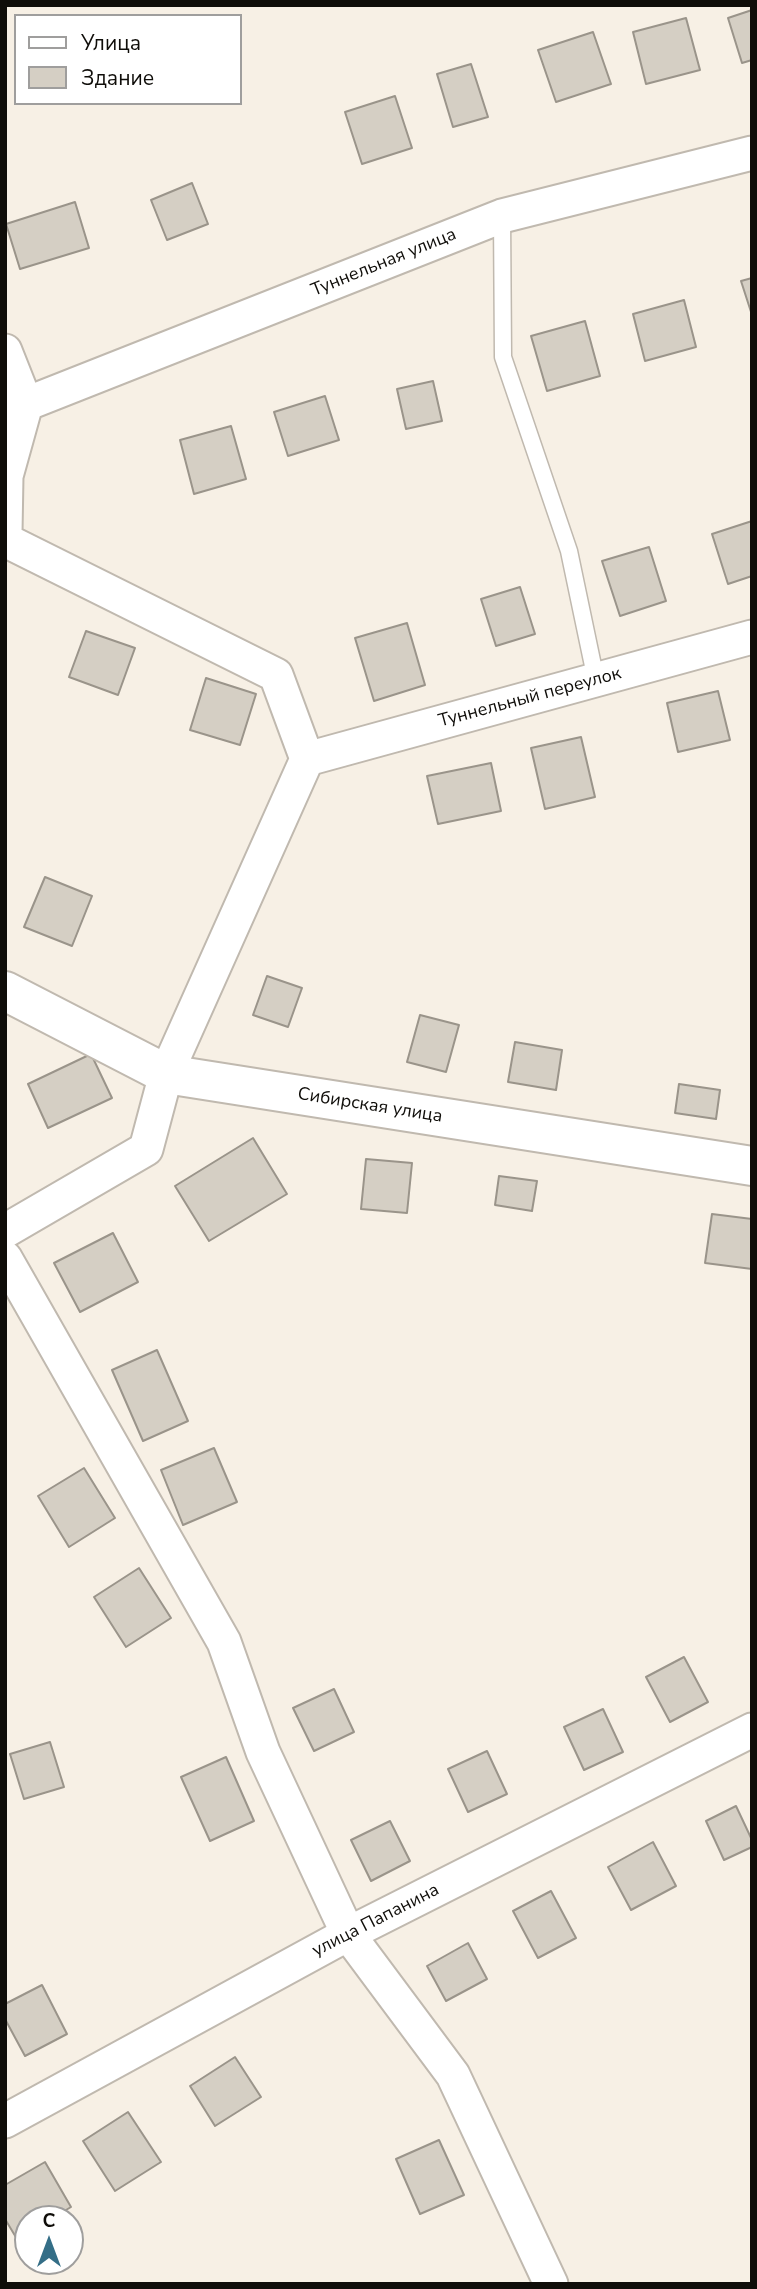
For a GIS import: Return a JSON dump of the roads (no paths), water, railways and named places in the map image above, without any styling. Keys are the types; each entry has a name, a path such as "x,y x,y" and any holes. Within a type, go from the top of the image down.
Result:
{"street":[{"name":"Туннельная улица","path":"16,410 502,216 752,153"},
{"path":"5,351 16,410 6,476 5,533"},
{"path":"5,540 276,675 307,759 166,1074 146,1149 5,1231"},
{"name":"Туннельный переулок","path":"307,759 752,637"},
{"name":"Сибирская улица","path":"5,991 166,1074 752,1166"},
{"path":"5,1258 224,1642 263,1752 348,1934 453,2076 551,2284"},
{"name":"улица Папанина","path":"5,2121 348,1934 752,1730"}],"lane":[{"path":"502,216 503,357 569,551 596,680"}]}
